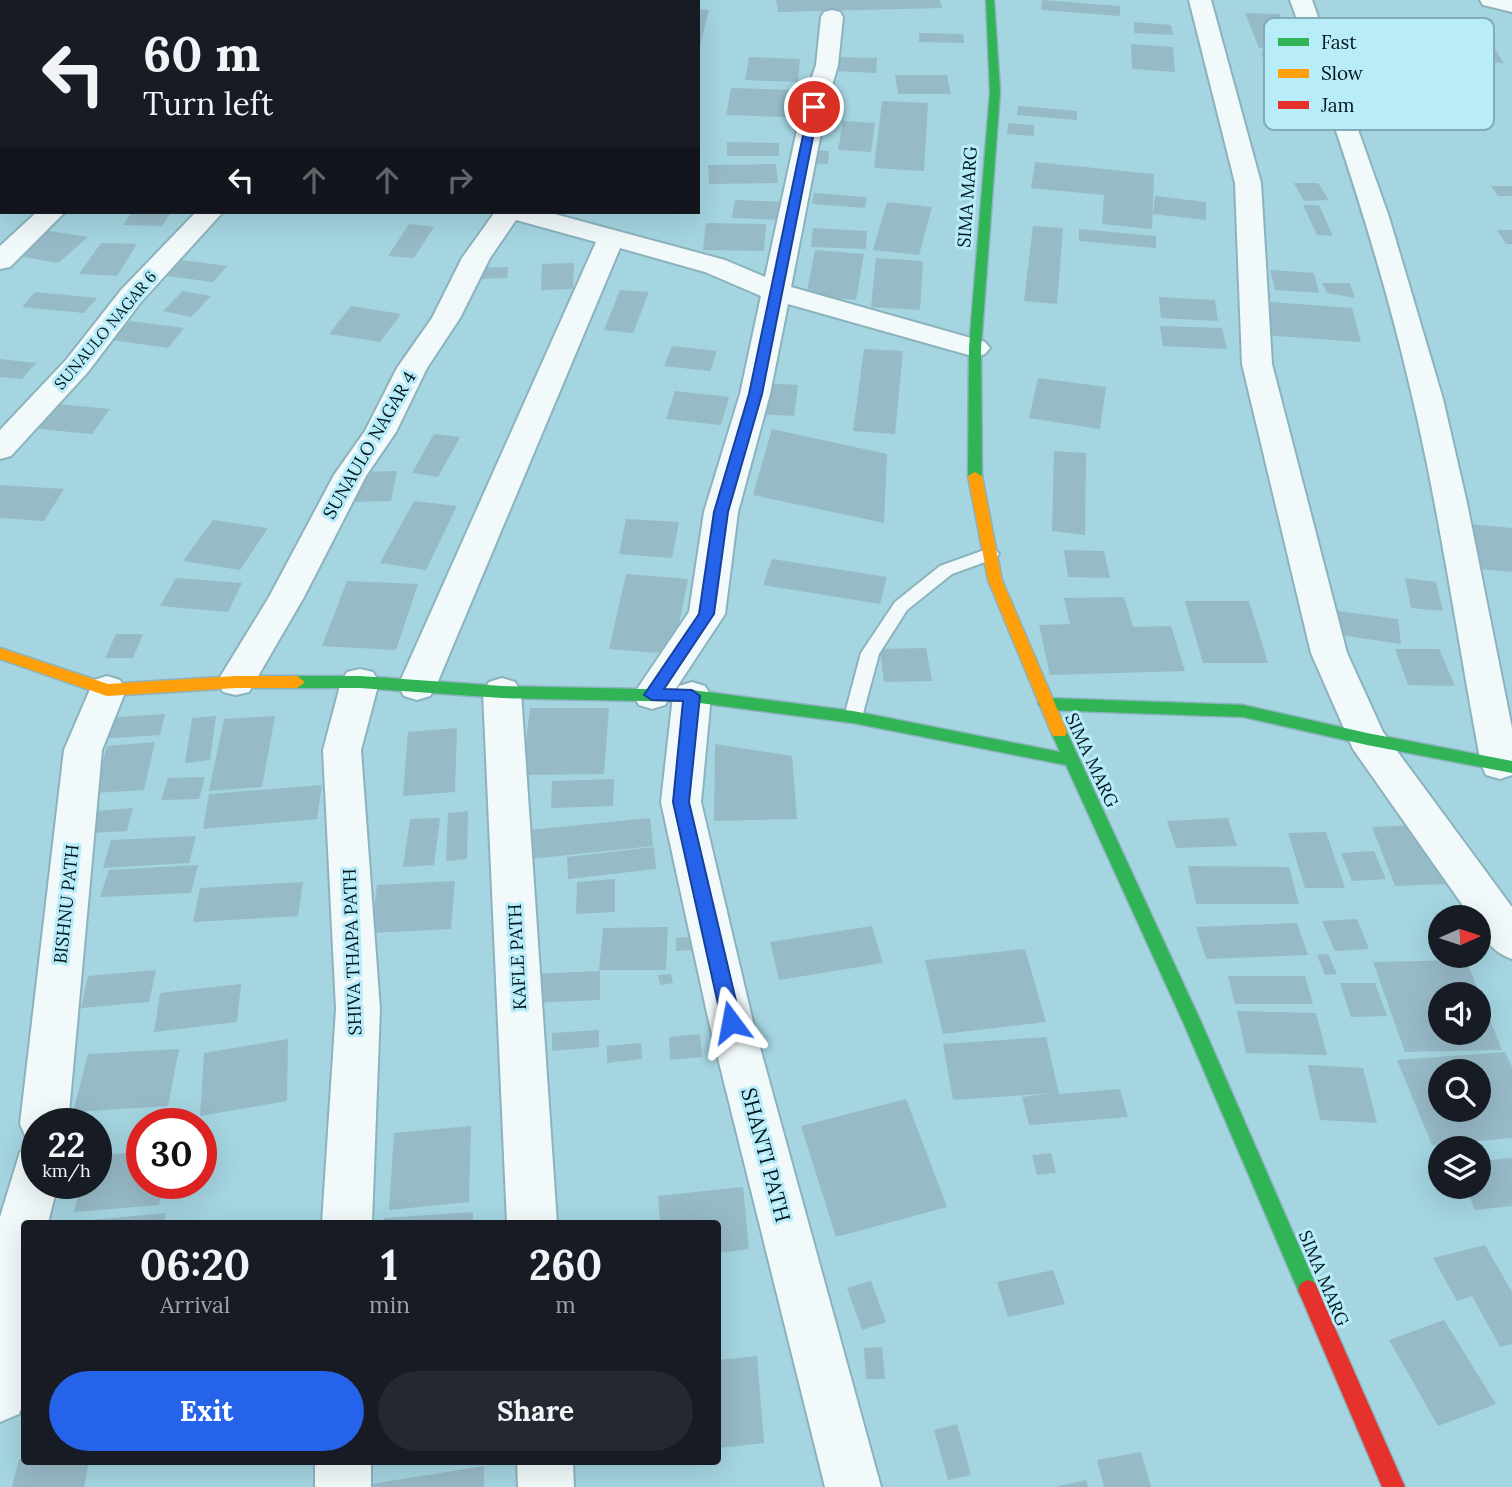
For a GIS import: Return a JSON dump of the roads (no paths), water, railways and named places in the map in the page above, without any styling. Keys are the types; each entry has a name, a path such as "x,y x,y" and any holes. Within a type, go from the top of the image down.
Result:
{"street":[{"name":"SIMA MARG","path":"990,0 995,92 975,348 974,473 995,580 1046,704 1193,1024 1394,1487"},
{"path":"1200,0 1248,183 1257,364 1329,653 1367,739 1512,941"},
{"path":"1301,0 1308,18"},
{"path":"1492,0 1512,6"},
{"path":"672,695 707,614 721,512 755,394 814,107 827,65 832,17"},
{"path":"1046,704 1243,711 1367,739 1506,765 1415,349 1346,130"},
{"path":"0,261 50,214"},
{"name":"SUNAULO NAGAR 6","path":"0,449 77,366 131,296 208,214"},
{"name":"SUNAULO NAGAR 4","path":"236,682 286,597 349,475 380,432 412,368 446,318 475,258 507,214"},
{"path":"529,214 598,227 715,266 776,292 975,348"},
{"path":"417,686 598,227"},
{"path":"0,653 107,690 236,682 360,682 502,692 672,695 853,717 1072,760"},
{"name":"SHIVA THAPA PATH","path":"347,1220 358,1009 342,750 360,682"},
{"name":"BISHNU PATH","path":"46,1108 83,750 107,690"},
{"name":"KAFLE PATH","path":"502,692 532,1220"},
{"name":"SHANTI PATH","path":"672,695 681,802 731,1022 853,1487"},
{"path":"23,1220 29,1199"},
{"path":"0,1395 21,1228"},
{"path":"343,1465 343,1487"},
{"path":"545,1465 547,1487"}],"lane":[{"path":"853,717 870,653 901,606 946,570 990,554"}]}
